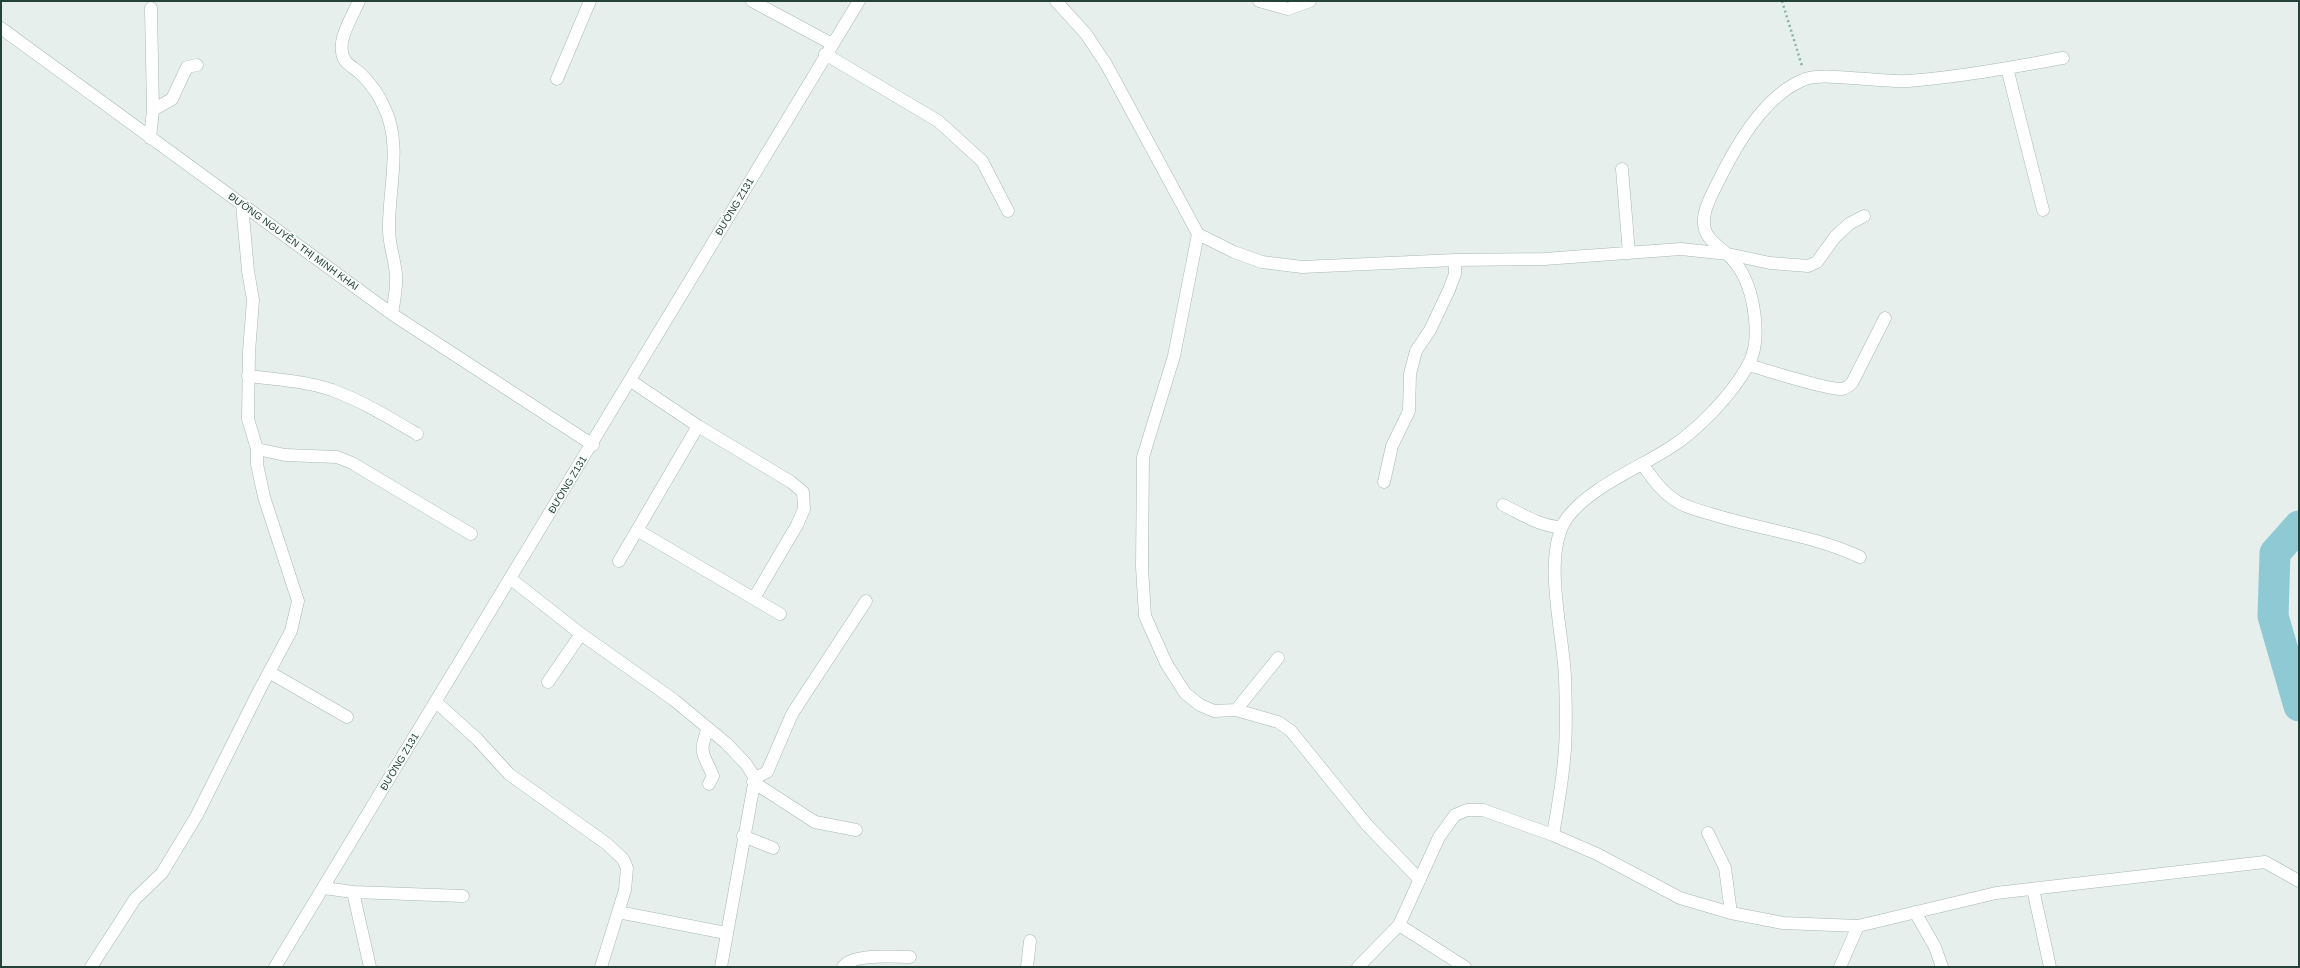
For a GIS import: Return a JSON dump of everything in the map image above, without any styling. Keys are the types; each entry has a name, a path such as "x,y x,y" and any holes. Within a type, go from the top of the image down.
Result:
{"street":[{"path":"359,1 344,36 341,47 342,54 346,62 369,84 384,107 393,139 394,164 389,214 389,232 396,275 392,314"},
{"path":"557,80 590,1"},
{"path":"752,1 832,44"},
{"name":"ĐƯỜNG Z131","path":"275,967 593,445 825,54 859,1"},
{"path":"1056,1 1086,34 1106,64 1198,234 1234,252 1262,262 1302,267 1455,260 1544,259 1629,254 1681,249 1728,254 1770,263 1813,265 1849,224 1864,216"},
{"path":"1259,1 1288,9 1310,1"},
{"path":"150,138 153,110 151,8"},
{"name":"ĐƯỜNG NGUYỄN THỊ MINH KHAI","path":"1,28 392,314 593,445"},
{"path":"825,54 938,121 982,161 1008,211"},
{"path":"1553,835 1564,760 1565,676 1556,601 1557,545 1562,527 1569,516 1591,496 1670,448 1698,426 1730,391 1748,365 1754,352 1756,333 1752,302 1745,279 1737,265 1728,254 1711,239 1705,230 1705,213 1712,195 1741,139 1771,104 1805,78 1905,82 2007,68 2064,58"},
{"path":"153,110 172,99 188,68 197,65"},
{"path":"2007,68 2043,210"},
{"path":"1622,169 1629,254"},
{"path":"91,967 135,899 162,873 193,821 291,631 298,601 264,497 257,464 257,449 248,419 248,376 253,300 248,271 242,204"},
{"path":"1198,234 1174,356 1143,457 1142,567 1145,616 1166,663 1185,693 1200,704 1214,711 1236,710 1278,722 1291,731 1367,825 1420,880"},
{"path":"1384,482 1392,446 1409,411 1410,374 1416,351 1430,330 1449,290 1455,274 1455,260"},
{"path":"1748,365 1821,385 1841,389 1848,387 1852,383 1885,318"},
{"path":"248,376 307,383 332,390 357,400 417,434"},
{"path":"631,381 698,426 791,482 803,492 804,509 797,525 754,598"},
{"path":"619,561 698,426"},
{"path":"257,449 285,454 337,457 352,463 471,534"},
{"path":"1642,464 1661,489 1672,499 1687,506 1738,522 1839,547 1860,557"},
{"path":"1503,505 1552,527 1562,527"},
{"path":"637,530 780,614"},
{"path":"511,580 581,634 674,700 708,728 746,764 754,780 815,822 856,830"},
{"path":"721,967 754,780 767,772 792,714 866,601"},
{"path":"548,682 581,634"},
{"path":"1236,710 1278,658"},
{"path":"269,672 346,717"},
{"path":"436,702 477,740 509,774 607,844 623,859 628,868 628,877 601,967"},
{"path":"708,728 702,744 702,756 714,776 709,784"},
{"path":"1358,967 1399,925 1447,824 1455,815 1467,810 1483,810 1553,835 1597,854 1680,898 1732,913 1783,923 1858,926 1996,893 2265,862 2299,881"},
{"path":"1708,833 1725,868 1732,913"},
{"path":"743,836 773,848"},
{"path":"324,888 353,892 463,896"},
{"path":"2033,889 2050,967"},
{"path":"353,892 370,967"},
{"path":"618,912 726,933"},
{"path":"1915,912 1935,947 1942,967"},
{"path":"1399,925 1465,967"},
{"path":"1840,967 1858,926"},
{"path":"1027,967 1030,941"},
{"path":"844,967 846,963 859,958 910,957"}],"path":[{"path":"1782,1 1805,78"}],"waterway":[{"path":"2299,526 2275,553 2273,616 2299,706"}]}
